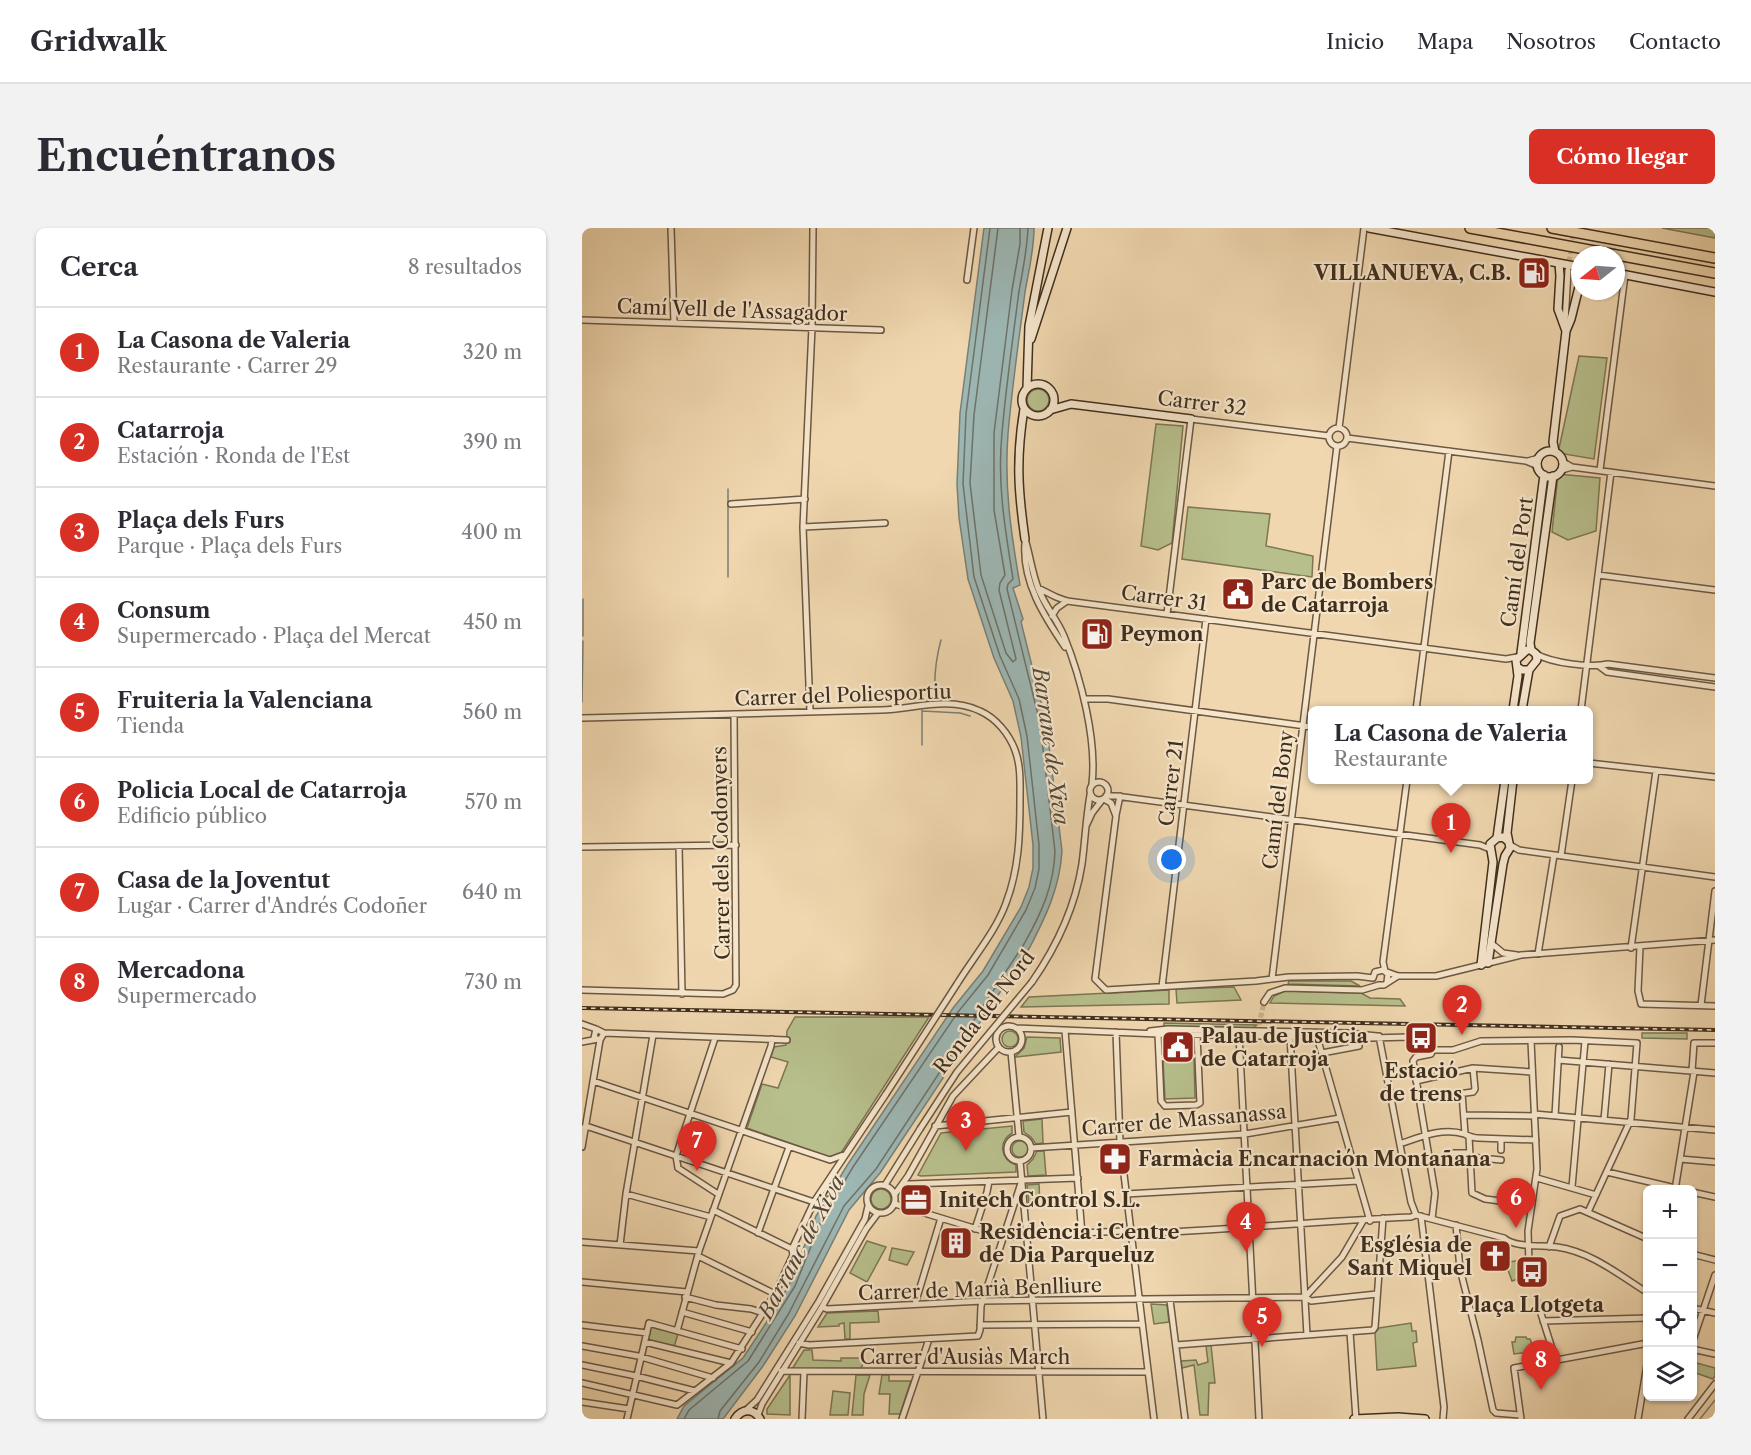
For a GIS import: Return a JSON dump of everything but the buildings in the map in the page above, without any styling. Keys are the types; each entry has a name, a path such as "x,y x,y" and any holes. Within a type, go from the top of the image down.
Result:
{"highway":[{"path":"1470,228 1715,273"},
{"path":"1552,228 1715,258"}],"street":[{"path":"671,228 674,323"},
{"path":"810,711 803,527 813,327 813,228"},
{"path":"967,280 974,228"},
{"path":"1048,228 1029,326 1027,388 1022,396 1024,409 1019,442 1018,487 1025,539 1038,588 1063,635 1084,699 1094,772 1089,790 1090,795 1096,800 1118,796 1480,845 1492,845 1503,837 1519,850 1715,877"},
{"path":"1027,356 1034,326 1045,299 1067,228"},
{"path":"1339,428 1364,228"},
{"path":"1369,228 1571,265"},
{"path":"1559,263 1558,309 1566,331"},
{"path":"1347,438 1539,462 1551,452 1553,442 1566,331 1568,270"},
{"path":"1625,275 1715,292"},
{"path":"1566,331 1576,300"},
{"path":"1600,470 1622,300"},
{"name":"Camí Vell de l'Assagador","path":"582,320 881,330"},
{"path":"1024,409 1036,416 1044,415 1053,405 1053,395 1041,385 1028,367"},
{"path":"1027,388 1041,385"},
{"name":"Carrer 32","path":"1053,395 1071,404 1329,436"},
{"name":"Carrer 32","path":"1050,410 1071,404"},
{"path":"1019,442 1025,428 1036,416"},
{"path":"1167,614 1191,419"},
{"path":"1339,428 1346,432 1347,438 1343,445 1337,446 1332,443 1329,436 1331,431 1339,428"},
{"name":"Camí del Bony","path":"1272,979 1337,446"},
{"path":"1417,706 1449,452"},
{"path":"1551,452 1560,456 1562,466"},
{"path":"1539,462 1544,475 1553,476 1562,466"},
{"path":"1562,466 1715,486"},
{"path":"1582,706 1611,472"},
{"name":"Camí del Port","path":"1515,706 1518,660 1544,475"},
{"name":"Camí del Port","path":"1533,652 1531,634 1553,476"},
{"path":"731,504 805,499"},
{"path":"803,527 885,524"},
{"path":"1025,539 1024,553 1031,588 1039,607 1068,651"},
{"path":"1598,575 1715,590"},
{"name":"Carrer 31","path":"1038,588 1067,601 1518,660"},
{"path":"1052,616 1057,608 1067,601"},
{"name":"Carrer 21","path":"1162,987 1206,619"},
{"path":"1529,669 1522,670 1518,660 1527,650 1553,660 1599,666 1608,664 1715,678"},
{"path":"1533,652 1535,663"},
{"path":"1523,706 1529,669 1535,663 1553,660"},
{"path":"1599,666 1607,672 1715,687"},
{"path":"1084,699 1108,699 1308,727"},
{"name":"Carrer del Poliesportiu","path":"582,718 885,710 957,704 991,717 1011,742 1019,772 1020,825 1017,870 1005,905 957,984 814,1202 792,1249 794,1255 775,1294 752,1332 731,1363 677,1405 632,1395"},
{"name":"Carrer dels Codonyers","path":"682,994 723,994 733,990 737,979 734,714"},
{"path":"1593,763 1715,777"},
{"path":"1630,948 1656,771"},
{"path":"1094,772 1100,782 1118,796"},
{"path":"1092,784 1100,782"},
{"path":"1387,982 1383,962 1406,784"},
{"path":"1485,964 1493,862 1492,845 1503,784"},
{"path":"1485,964 1491,943 1505,856 1509,851 1507,833 1513,784"},
{"path":"1538,954 1571,784"},
{"path":"1104,798 1107,788"},
{"name":"Ronda del Nord","path":"885,1185 957,1071 1032,982 1061,935 1075,899 1082,864 1090,795"},
{"path":"1118,796 1095,979 1106,990 1288,977 1374,977"},
{"path":"1104,798 1112,804 1116,816"},
{"name":"Ronda del Nord","path":"1086,829 1092,813 1104,798"},
{"path":"582,847 736,845"},
{"path":"1492,845 1496,856 1505,856"},
{"path":"582,990 682,994 679,846"},
{"path":"1701,1005 1712,940 1715,891"},
{"path":"1491,943 1503,953 1521,955 1712,940"},
{"path":"1640,947 1638,991 1641,1004 1715,1006"},
{"path":"1358,989 1374,977 1378,970 1398,976 1436,976 1521,955"},
{"path":"1264,1002 1270,993 1285,988 1362,990 1398,976"},
{"path":"1374,977 1379,985"},
{"path":"582,1024 604,1033 787,1040"},
{"path":"1250,1031 1262,1025 1273,1031"},
{"path":"1034,1030 1024,1033 1020,1045 1011,1052 1004,1051 996,1040 999,1030 1006,1026 1034,1030 1116,1032 1168,1029 1273,1031 1409,1037 1424,1048 1429,1055 1433,1050"},
{"path":"1016,1028 1022,1037"},
{"path":"582,1147 593,1081 596,1029"},
{"path":"1065,1031 1083,1233"},
{"path":"1116,1032 1120,1142 1154,1419"},
{"path":"1145,1032 1371,1038 1379,1036"},
{"path":"582,1042 597,1039 604,1033"},
{"path":"1158,1034 1161,1104 1165,1106 1198,1104 1201,1100 1197,1035"},
{"path":"621,1245 626,1194 653,1035"},
{"path":"1239,1035 1259,1419"},
{"path":"1290,1036 1307,1335"},
{"path":"1379,1036 1411,1202 1419,1215 1444,1407 1443,1419"},
{"path":"1317,1037 1370,1221"},
{"path":"715,1038 676,1156 678,1168 718,1194"},
{"path":"677,1331 698,1253 772,1039"},
{"path":"1433,1050 1453,1050 1481,1041 1635,1042 1638,1045 1630,1122 1588,1212"},
{"path":"1529,1265 1527,1245 1531,1205 1537,1178 1531,1041"},
{"path":"1572,1187 1585,1041"},
{"path":"1677,1185 1695,1043 1715,1043"},
{"path":"1432,1219 1435,1193 1413,1061 1424,1048 1432,1045 1433,1050"},
{"path":"1322,1053 1359,1046"},
{"name":"Ronda del Nord","path":"893,1192 903,1185 945,1107 961,1086 999,1047"},
{"path":"1555,1116 1559,1047"},
{"path":"1011,1052 1019,1136"},
{"path":"1159,1058 1193,1056"},
{"path":"1558,1060 1715,1073"},
{"path":"1604,1120 1609,1064"},
{"path":"1416,1081 1473,1068 1532,1071"},
{"path":"1419,1099 1474,1090 1473,1068"},
{"path":"593,1081 830,1160 847,1153"},
{"path":"1462,1093 1473,1194 1485,1199 1531,1205"},
{"path":"945,1107 947,1119 956,1124"},
{"path":"935,1126 1072,1112"},
{"path":"1464,1115 1555,1116 1715,1130"},
{"name":"Carrer de Massanassa","path":"1031,1148 1245,1134 1340,1118"},
{"path":"584,1128 589,1127 814,1202"},
{"path":"1400,1144 1425,1135 1443,1133 1501,1140 1536,1140"},
{"path":"1019,1136 1028,1141 1031,1148 1029,1155 1020,1161"},
{"path":"1019,1136 1012,1139 1007,1149 1010,1156 1020,1161"},
{"path":"1501,1140 1501,1150"},
{"path":"758,1233 789,1147"},
{"path":"1453,1153 1501,1160"},
{"path":"1680,1159 1715,1162"},
{"path":"830,1160 834,1174"},
{"path":"1020,1161 1043,1419"},
{"path":"1607,1172 1660,1185"},
{"name":"Ronda del Nord","path":"893,1192 894,1173"},
{"path":"908,1176 915,1184"},
{"path":"903,1185 1078,1178"},
{"path":"1537,1178 1596,1195"},
{"path":"799,1343 807,1345 979,1335 982,1301 1022,1180"},
{"path":"975,1229 989,1181"},
{"path":"1126,1194 1358,1181"},
{"path":"735,1419 757,1400 819,1300 865,1219 869,1192 876,1186 885,1185 893,1192 895,1204 890,1211 882,1214 868,1206"},
{"path":"1697,1192 1715,1197"},
{"path":"626,1194 711,1216"},
{"path":"895,1204 1003,1238 1250,1228 1370,1221 1419,1215 1508,1241 1590,1256 1643,1290"},
{"path":"1549,1247 1560,1216 1578,1209 1643,1237"},
{"path":"713,1210 792,1249"},
{"path":"760,1418 762,1404 822,1307 866,1229 878,1213"},
{"path":"915,1304 941,1218"},
{"path":"1176,1345 1373,1330 1375,1328 1383,1218"},
{"path":"1305,1298 1342,1257 1363,1221"},
{"path":"1456,1225 1460,1269 1478,1340 1492,1410 1496,1413 1521,1417 1514,1368 1643,1344"},
{"path":"582,1242 698,1253 775,1294"},
{"path":"1697,1255 1715,1260"},
{"path":"1697,1328 1715,1275"},
{"path":"582,1282 686,1294 716,1305 751,1309 763,1313"},
{"name":"Carrer de Marià Benlliure","path":"822,1307 827,1309 982,1301 1305,1298 1311,1300 1377,1294"},
{"path":"1170,1300 1185,1419"},
{"path":"1537,1301 1556,1361"},
{"path":"1697,1309 1715,1313"},
{"path":"682,1312 752,1332"},
{"path":"1544,1321 1643,1318"},
{"path":"627,1419 649,1323 741,1348"},
{"path":"980,1325 1142,1324"},
{"path":"582,1325 647,1333"},
{"path":"1350,1332 1355,1419 1398,1417 1425,1419"},
{"path":"902,1419 929,1339"},
{"path":"645,1342 731,1363"},
{"path":"582,1346 641,1358 713,1378"},
{"path":"1697,1350 1715,1354"},
{"path":"582,1365 695,1391"},
{"name":"Carrer d'Ausiàs March","path":"782,1371 1148,1372"},
{"path":"802,1419 804,1372"},
{"path":"582,1383 632,1395"},
{"path":"1688,1419 1715,1384"},
{"path":"1638,1419 1643,1386"},
{"path":"582,1402 629,1409"},
{"path":"745,1411 754,1412 760,1418"}],"green space":[{"path":"1662,228 1715,228 1715,238"},
{"path":"1579,356 1607,358 1594,459 1558,453"},
{"path":"1038,389 1046,392 1049,400 1046,408 1038,411 1030,408 1027,400 1030,392"},
{"path":"1156,424 1183,426 1172,543 1158,550 1141,546"},
{"path":"1558,474 1600,478 1596,531 1568,540 1552,532"},
{"path":"1188,507 1270,514 1266,546 1313,556 1312,577 1182,559"},
{"path":"1289,981 1351,981 1360,986 1288,984"},
{"path":"1234,987 1241,1000 1177,1003 1176,989"},
{"path":"1169,990 1169,1004 1021,1007 1029,997"},
{"path":"1285,991 1361,993 1370,998 1400,999 1405,1006 1270,1003 1274,996"},
{"path":"795,1017 929,1017 841,1153 829,1157 747,1128 762,1084 778,1088 788,1062 771,1057 774,1047 786,1045 787,1031"},
{"path":"1164,1023 1257,1025 1251,1029 1164,1028"},
{"path":"1007,1031 1013,1031 1018,1039 1016,1045 1007,1047 1002,1042 1002,1036"},
{"path":"1642,1033 1687,1033 1687,1039 1642,1038"},
{"path":"1027,1037 1060,1038 1061,1052 1015,1057 1024,1048"},
{"path":"1194,1058 1195,1098 1165,1099 1163,1060"},
{"path":"1042,1119 1043,1143 1036,1144 1024,1132 1023,1121"},
{"path":"1012,1126 1012,1133 1004,1141 1003,1150 1007,1159 1016,1165 1016,1172 918,1175 941,1133"},
{"path":"1017,1141 1023,1141 1028,1149 1026,1155 1017,1157 1012,1152 1012,1146"},
{"path":"1037,1151 1044,1151 1046,1175 1028,1176 1027,1165"},
{"path":"1039,1184 1040,1204 1029,1205 1027,1185"},
{"path":"877,1189 885,1189 891,1195 891,1203 885,1209 877,1209 871,1203 871,1195"},
{"path":"867,1241 886,1247 867,1282 850,1273"},
{"path":"892,1248 914,1252 907,1265 889,1260"},
{"path":"1525,1260 1527,1276 1512,1281 1507,1262"},
{"path":"1151,1304 1167,1305 1169,1322 1154,1324"},
{"path":"878,1311 879,1322 850,1323 850,1339 845,1339 844,1323 839,1326 818,1327 827,1313"},
{"path":"1411,1323 1412,1331 1416,1331 1417,1342 1413,1343 1416,1366 1377,1370 1375,1333 1379,1328"},
{"path":"650,1327 678,1334 674,1347 647,1340"},
{"path":"1516,1337 1530,1339 1532,1344 1528,1346 1530,1352 1514,1354 1512,1342 1515,1342"},
{"path":"1211,1345 1215,1383 1209,1383 1208,1415 1200,1415 1194,1365 1182,1368 1181,1361 1196,1360 1198,1365 1208,1362 1206,1346"},
{"path":"804,1350 812,1350 813,1360 841,1361 841,1358 865,1358 861,1369 792,1369"},
{"path":"1697,1363 1715,1368 1713,1379 1697,1373"},
{"path":"790,1375 790,1415 767,1414 767,1409"},
{"path":"856,1375 870,1375 864,1394 863,1415 852,1415"},
{"path":"882,1375 889,1375 889,1381 911,1381 900,1414 889,1414 890,1394 879,1394"},
{"path":"833,1391 850,1393 848,1415 830,1415"}],"water":[{"path":"984,228 1034,228 1008,434 1007,473 1011,528 1020,585 1013,588 1023,619 1021,622 1046,722 1062,851 1055,889 1030,947 880,1173 849,1210 795,1316 763,1366 723,1419 677,1419 684,1406 743,1358 790,1283 816,1216 848,1164 953,1008 983,971 1021,907 1029,887 1033,868 1033,845 1021,737 1013,701 994,658 968,579 959,518 957,484 960,413"}],"waterway":[{"path":"728,489 728,577"},
{"path":"583,599 583,636"},
{"path":"927,700 935,694 936,667 941,640"},
{"path":"582,702 583,641"},
{"path":"922,710 922,745"},
{"path":"922,711 960,713 970,716"},
{"path":"1700,1419 1715,1400"}],"tunnel":[{"path":"1568,269 1574,230"},
{"path":"1259,1025 1264,1002"}],"railway":[{"path":"582,1008 1715,1030"}],"place":[{"name":"VILLANUEVA, C.B.","path":"1534,273"},
{"name":"Parc de Bombers de Catarroja","path":"1238,594"},
{"name":"Peymon","path":"1097,634"},
{"name":"La Casona de Valeria","path":"1451,853"},
{"name":"Catarroja","path":"1462,1035"},
{"name":"Estació de trens","path":"1421,1038"},
{"name":"Palau de Justícia de Catarroja","path":"1178,1047"},
{"name":"Plaça dels Furs","path":"966,1151"},
{"name":"Farmàcia Encarnación Montañana","path":"1115,1159"},
{"name":"Casa de la Joventut","path":"697,1171"},
{"name":"Initech Control S.L.","path":"916,1200"},
{"name":"Policia Local de Catarroja","path":"1516,1228"},
{"name":"Residència i Centre de Dia Parqueluz","path":"956,1243"},
{"name":"Consum","path":"1246,1252"},
{"name":"Església de Sant Miquel","path":"1495,1256"},
{"name":"Plaça Llotgeta","path":"1532,1272"},
{"name":"Fruiteria la Valenciana","path":"1262,1347"},
{"name":"Mercadona","path":"1541,1390"}],"water label":[{"name":"Barranc de Xiva","path":"1051,746"},
{"name":"Barranc de Xiva","path":"801,1247"}]}
